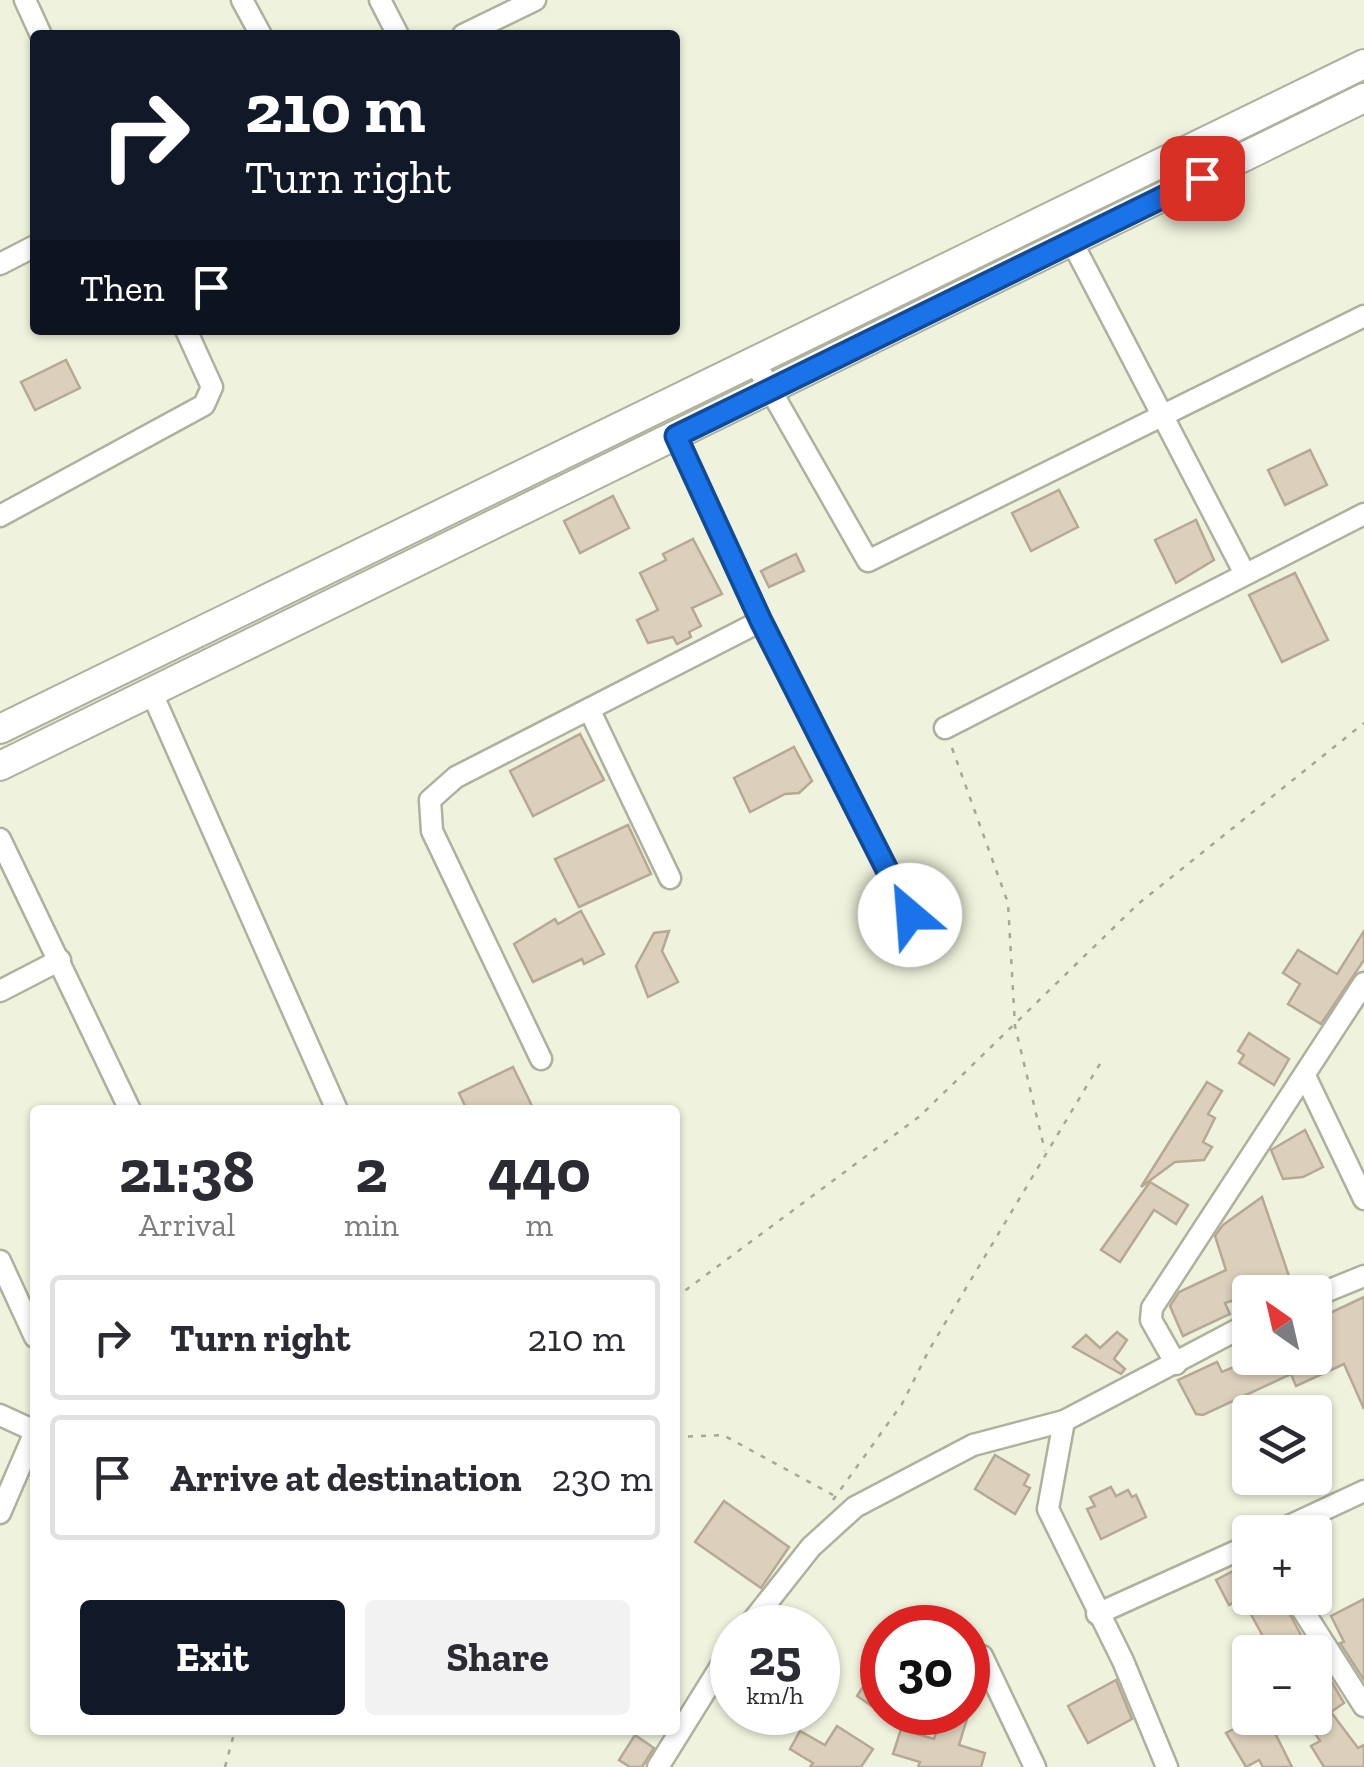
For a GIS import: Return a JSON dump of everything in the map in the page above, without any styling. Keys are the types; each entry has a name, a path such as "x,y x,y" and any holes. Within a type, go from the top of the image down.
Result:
{"main road":[{"path":"0,729 1364,64"},
{"path":"0,766 771,392 1364,98"}],"street":[{"path":"25,0 40,30"},
{"path":"242,0 257,30"},
{"path":"380,0 395,30"},
{"path":"474,30 535,0"},
{"path":"1072,242 1166,415 1244,572"},
{"path":"0,264 30,249"},
{"path":"754,361 868,561 1364,316"},
{"path":"0,516 204,405 212,387 188,335"},
{"path":"676,436 761,621 910,915"},
{"path":"945,728 1364,514"},
{"path":"541,1059 432,831 430,800 456,777 761,621"},
{"path":"151,691 335,1105"},
{"path":"588,709 670,878"},
{"path":"0,840 128,1105"},
{"path":"0,991 60,960"},
{"path":"1176,1364 1151,1320 1152,1308 1364,984"},
{"path":"1306,1078 1364,1200"},
{"path":"0,1261 30,1326"},
{"path":"1332,1289 1364,1276"},
{"path":"765,1605 812,1546 855,1507 973,1445 1064,1421 1232,1333"},
{"path":"0,1415 30,1429"},
{"path":"1064,1421 1048,1509 1124,1661 1167,1767"},
{"path":"0,1514 30,1443"},
{"path":"1312,1515 1364,1491"},
{"path":"1098,1614 1232,1552"},
{"path":"1306,1615 1363,1701"},
{"path":"990,1673 1034,1767"},
{"path":"680,1732 710,1683"},
{"path":"658,1767 678,1735"}],"path":[{"path":"680,1294 920,1116 1138,904 1364,723"},
{"path":"945,728 1008,903 1015,1026 1046,1153"},
{"path":"827,1513 835,1496 902,1404 1104,1057"},
{"path":"680,1436 723,1435 855,1507"},
{"path":"225,1767 234,1735"}],"building":[{"path":"66,360 80,388 35,410 21,382"},
{"path":"1310,450 1327,485 1285,505 1268,470"},
{"path":"1059,490 1078,527 1031,551 1012,513"},
{"path":"613,496 629,528 580,553 564,521"},
{"path":"1196,520 1214,560 1176,583 1155,540"},
{"path":"693,539 722,594 692,608 701,626 689,632 691,637 677,644 673,637 648,643 637,620 658,610 640,573 666,560 663,554"},
{"path":"796,554 804,571 769,587 761,571"},
{"path":"1295,573 1328,640 1282,662 1249,595"},
{"path":"580,734 604,780 533,816 510,771"},
{"path":"794,747 812,781 799,793 785,794 750,812 734,778"},
{"path":"628,825 651,874 579,907 555,859"},
{"path":"581,911 604,954 584,964 582,959 533,982 514,944 555,919 558,924"},
{"path":"669,931 662,951 678,982 648,997 636,966 654,933"},
{"path":"1364,931 1364,960 1321,1024 1288,1004 1300,984 1283,973 1298,950 1337,974"},
{"path":"1249,1033 1289,1059 1274,1085 1239,1063 1244,1055 1238,1051"},
{"path":"513,1067 532,1105 465,1105 459,1093"},
{"path":"1207,1082 1222,1091 1208,1114 1215,1118 1203,1142 1212,1147 1204,1160 1175,1162 1141,1187"},
{"path":"1305,1130 1323,1167 1303,1177 1283,1179 1271,1150"},
{"path":"1150,1182 1188,1205 1176,1224 1154,1210 1120,1262 1101,1250"},
{"path":"1262,1197 1289,1275 1232,1275 1232,1301 1225,1303 1230,1314 1183,1336 1170,1306 1179,1292 1226,1270 1215,1236 1223,1225"},
{"path":"1364,1297 1364,1409 1344,1364 1332,1370 1332,1312"},
{"path":"1117,1332 1127,1340 1114,1359 1125,1369 1121,1374 1073,1347 1086,1335 1100,1348"},
{"path":"1217,1362 1222,1372 1232,1368 1232,1375 1289,1375 1246,1395 1232,1395 1232,1401 1203,1415 1196,1414 1178,1380"},
{"path":"1291,1375 1320,1375 1296,1386"},
{"path":"995,1455 1029,1475 1024,1485 1030,1488 1015,1514 975,1489"},
{"path":"1111,1487 1116,1496 1128,1490 1132,1497 1136,1495 1146,1517 1101,1539 1087,1509 1095,1506 1090,1497"},
{"path":"724,1501 789,1547 761,1588 695,1542"},
{"path":"1232,1572 1232,1603 1229,1605 1216,1580"},
{"path":"1364,1599 1364,1680 1340,1643 1344,1642 1331,1616"},
{"path":"1251,1615 1290,1615 1301,1635 1262,1635"},
{"path":"1116,1680 1132,1719 1088,1743 1068,1706"},
{"path":"1332,1683 1344,1703 1332,1711"},
{"path":"1332,1713 1358,1748 1364,1745 1364,1767 1324,1767 1311,1746 1320,1741 1316,1735 1332,1735"},
{"path":"840,1728 873,1749 861,1767 810,1767 813,1763 790,1749 798,1735 807,1735 825,1745 831,1735 840,1735"},
{"path":"1232,1730 1232,1735 1276,1735 1292,1767 1263,1767 1259,1760 1246,1767 1226,1733"},
{"path":"635,1735 654,1748 642,1767 630,1767 619,1760"},
{"path":"899,1735 934,1739 935,1735 962,1735 959,1745 985,1753 981,1767 918,1767 920,1762 893,1754"}],"route":[{"path":"910,915 761,621 676,436 1202,178"}]}
